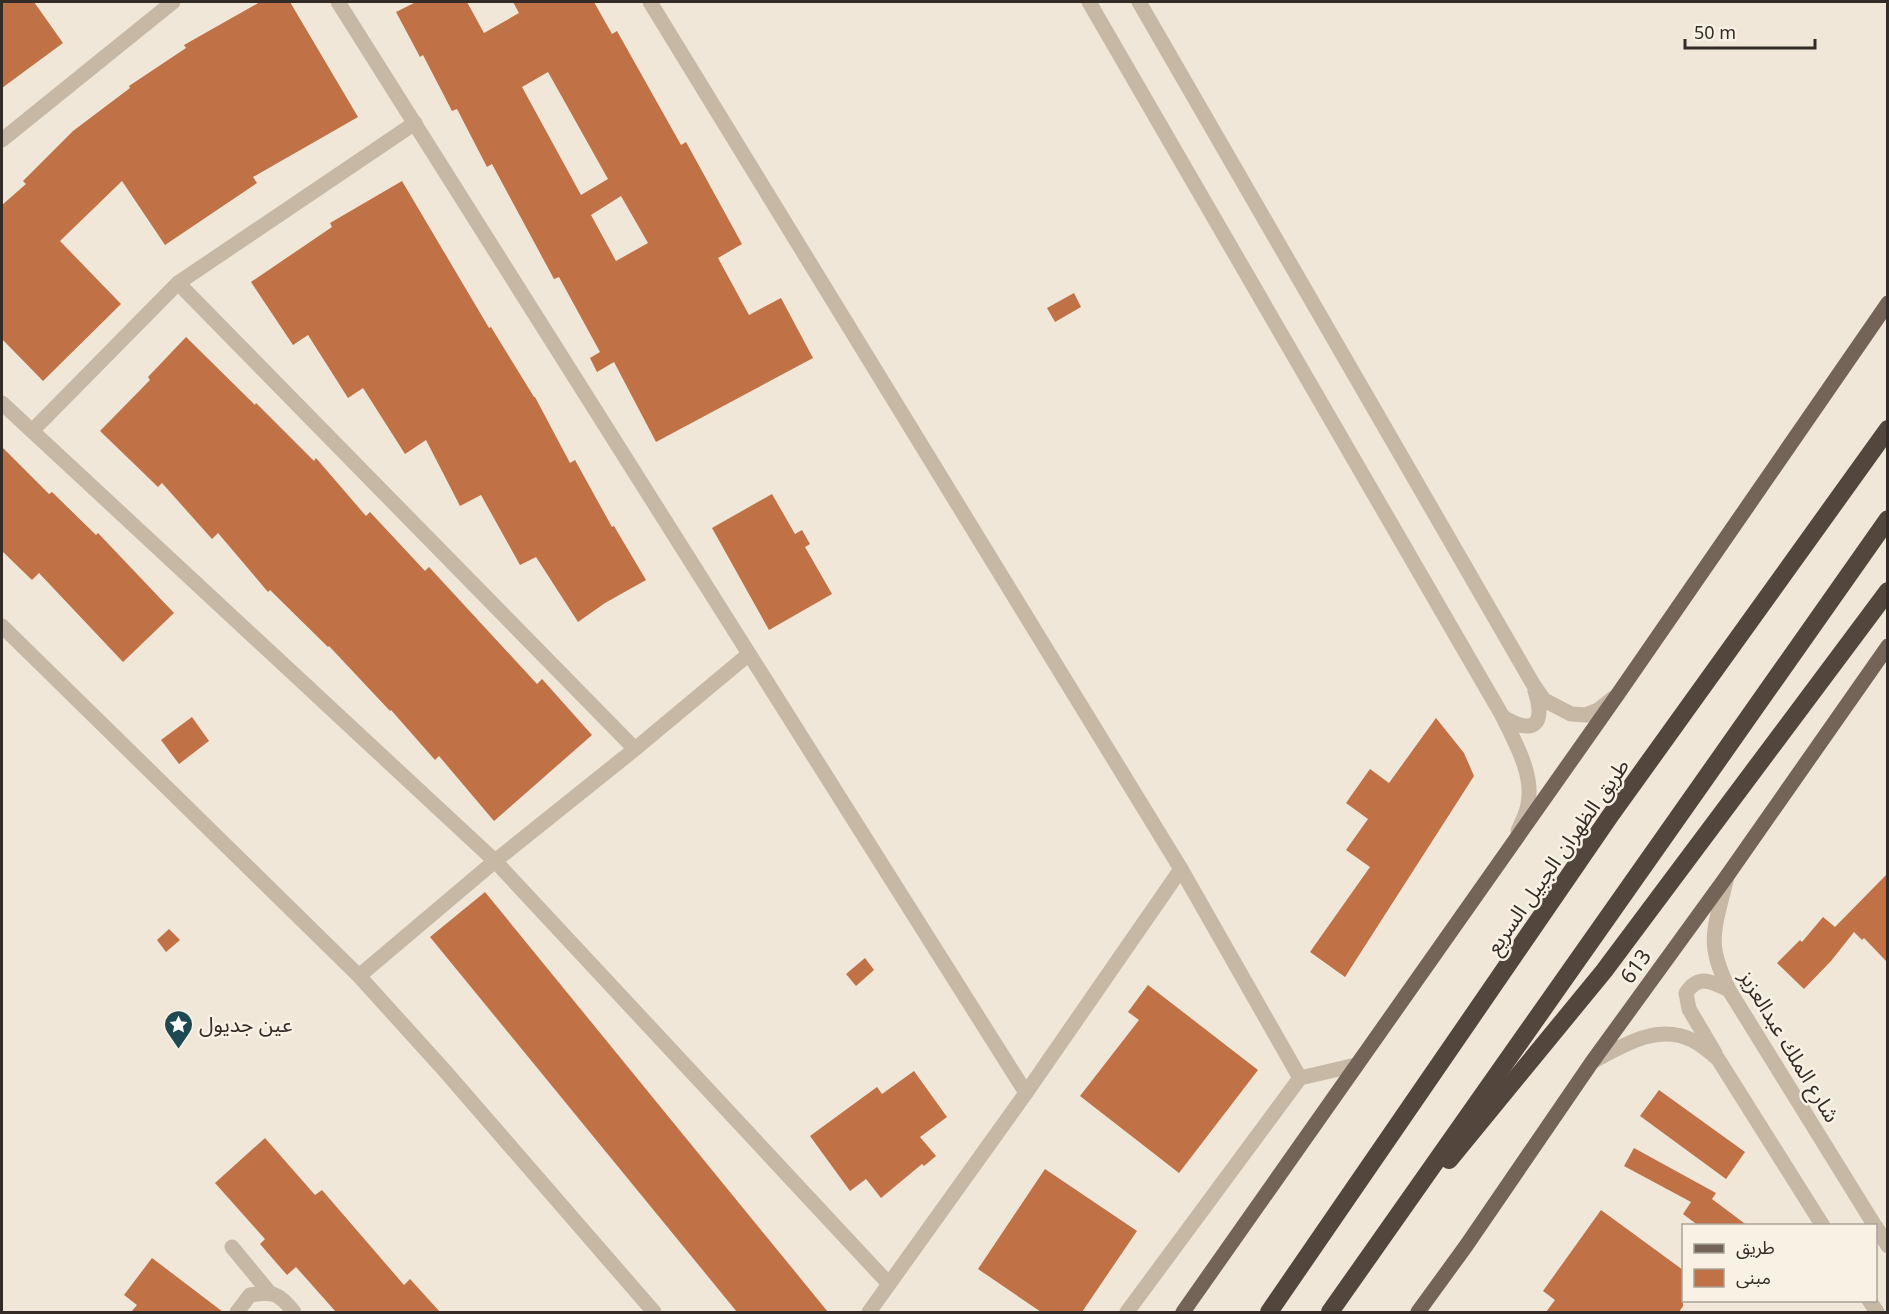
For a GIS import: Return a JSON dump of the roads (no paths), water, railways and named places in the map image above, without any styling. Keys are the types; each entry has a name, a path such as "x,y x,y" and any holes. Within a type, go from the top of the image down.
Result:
{"highway":[{"name":"طريق الظهران الجبيل السريع","path":"1269,1312 1610,816 1887,429"},
{"path":"1330,1312 1887,519"},
{"path":"1355,1275 1604,971 1887,591"}],"main road":[{"path":"1183,1312 1618,694 1887,303"},
{"name":"613","path":"1418,1312 1592,1062 1727,876 1887,645"}],"street":[{"path":"2,140 173,2"},
{"path":"338,2 1026,1093"},
{"path":"650,2 1180,869 1300,1078"},
{"path":"1089,2 1503,717 1521,755 1528,778 1528,804 1514,843"},
{"path":"1139,2 1533,684 1544,699 1571,714 1586,715 1598,710 1618,694"},
{"path":"32,431 178,283 415,123"},
{"path":"178,283 635,750"},
{"path":"2,402 495,861 889,1284"},
{"path":"2,626 359,976 445,1071 654,1312"},
{"path":"359,976 495,861 635,750 749,654"},
{"path":"1503,717 1519,726 1532,725 1536,722 1539,717 1539,704 1533,684"},
{"path":"869,1312 1026,1093 1180,869"},
{"name":"شارع الملك عبدالعزيز","path":"1727,876 1714,933 1714,948 1718,964 1729,990 1874,1224"},
{"path":"1729,990 1712,982 1702,980 1696,982 1686,993 1689,1009 1821,1224"},
{"path":"1592,1062 1645,1036 1662,1034 1691,1039 1718,1059"},
{"path":"1127,1312 1300,1078 1356,1065"},
{"name":"شارع الملك عبدالعزيز","path":"1877,1229 1887,1246"},
{"path":"232,1247 269,1292 283,1300 294,1312"},
{"path":"237,1312 250,1295 269,1292"}],"place":[{"name":"عين جديول","path":"178,1050"}]}
